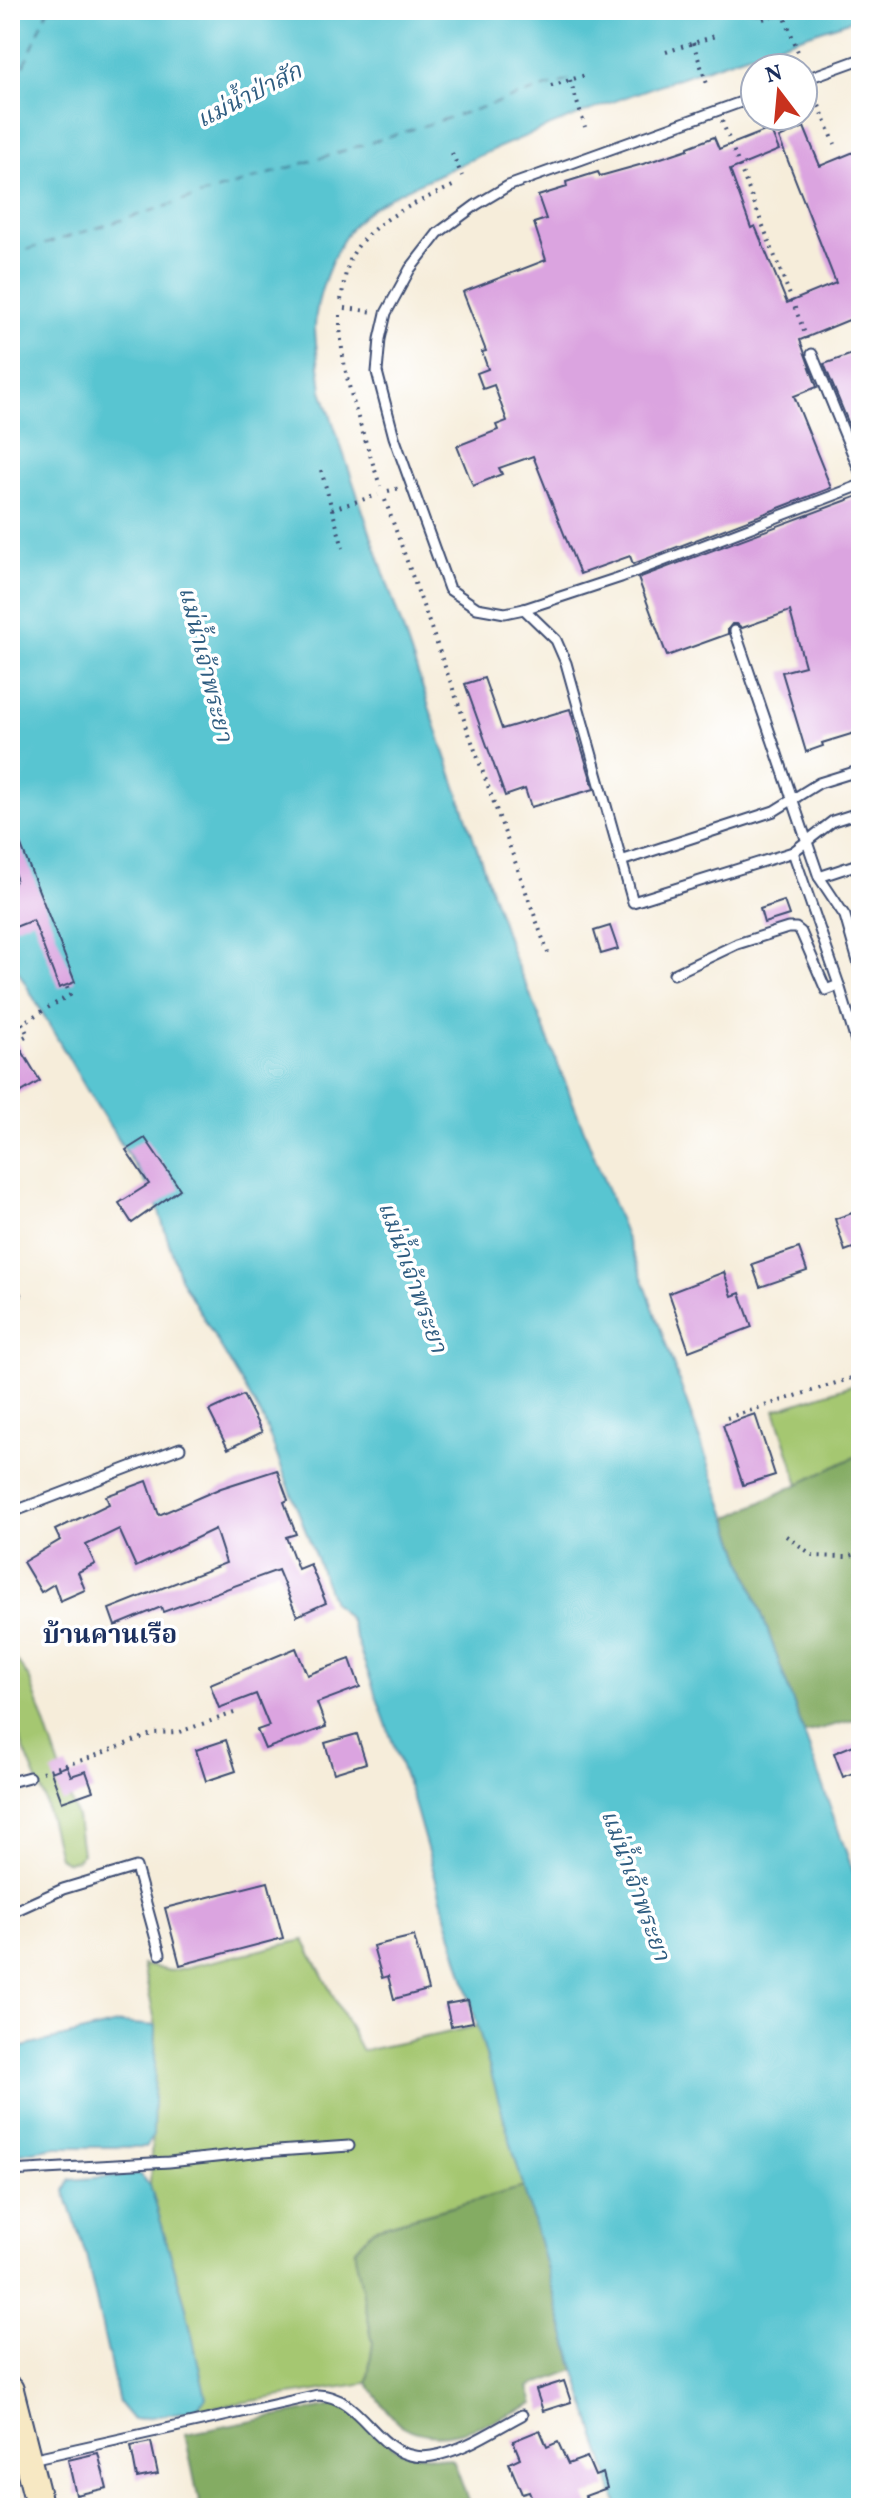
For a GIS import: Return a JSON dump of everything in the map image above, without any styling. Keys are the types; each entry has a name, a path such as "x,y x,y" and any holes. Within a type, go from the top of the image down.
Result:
{"street":[{"path":"10,2390 40,2508"}],"lane":[{"path":"819,74 861,59"},
{"path":"739,103 508,186 438,233 410,269 386,313 380,339 377,372 410,484 449,589 477,608 505,613 706,548 861,485"},
{"path":"812,354 861,474"},
{"path":"524,609 556,640 566,663 633,902 793,852 833,821 861,812"},
{"path":"735,631 819,877 845,916 861,972"},
{"path":"621,861 774,811 819,783 861,770"},
{"path":"793,852 861,1058"},
{"path":"819,877 861,863"},
{"path":"674,974 737,944 796,928 801,932 826,990 839,985"},
{"path":"10,1287 16,1296"},
{"path":"10,1513 180,1448"},
{"path":"10,1782 29,1777"},
{"path":"10,1913 63,1889 136,1867 160,1954"},
{"path":"10,2171 169,2162 349,2146"},
{"path":"28,2460 318,2395 328,2396 354,2411 392,2449 405,2455 431,2457 454,2450 522,2415"}],"path":[{"path":"763,19 790,10"},
{"path":"783,12 798,52"},
{"path":"666,52 715,36"},
{"path":"693,43 707,84"},
{"path":"551,86 589,74"},
{"path":"570,80 585,127"},
{"path":"819,109 835,144"},
{"path":"717,111 812,354"},
{"path":"452,153 462,176"},
{"path":"341,300 347,266 365,237 394,214 457,184"},
{"path":"345,308 386,313"},
{"path":"340,315 339,344 380,486"},
{"path":"321,470 343,548"},
{"path":"332,509 378,495"},
{"path":"385,500 548,953"},
{"path":"10,1045 28,1035 22,1023 70,995 66,985"},
{"path":"727,1418 861,1375"},
{"path":"786,1536 814,1556 846,1557 861,1553"},
{"path":"29,1777 154,1733 179,1732 237,1712"}],"green space":[{"path":"861,1382 861,1454 799,1484 775,1410"},
{"path":"861,1454 861,1718 804,1733 728,1518"},
{"path":"10,1651 30,1680 77,1818 82,1853 77,1860 67,1862 59,1857 44,1797 10,1716"},
{"path":"304,1940 362,2051 478,2026 524,2187 373,2229 355,2250 373,2343 367,2383 194,2410 205,2398 185,2304 150,2185 156,2026 143,1965 171,1971"},
{"path":"524,2187 575,2370 529,2387 534,2404 469,2430 435,2435 419,2433 403,2426 367,2383 373,2343 354,2250 373,2229"},
{"path":"343,2404 400,2451 453,2460 471,2508 194,2508 199,2502 185,2434"}],"water":[{"path":"10,10 861,10 861,17 757,52 739,52 739,58 598,107 495,149 381,202 359,218 338,250 321,291 315,330 322,390 515,961 645,1285 861,1894 861,2508 618,2508 579,2382 414,1803 349,1619 333,1602 263,1419 180,1278 154,1196 87,1090 10,957"},
{"path":"121,2023 156,2026 153,2136 145,2147 56,2147 10,2155 10,2050"},
{"path":"139,2174 150,2185 185,2304 206,2398 194,2410 133,2420 119,2403 86,2255 65,2191 70,2180"}],"building":[{"path":"762,132 771,132 779,150 730,170 751,228 755,226 787,303 836,283 779,138 793,132 806,132 820,166 861,149 861,315 800,340 817,387 794,396 831,488 633,564 630,556 580,574 533,456 499,468 502,474 473,486 457,446 498,430 496,425 507,421 494,385 483,389 477,373 488,369 482,352 486,351 463,292 546,260 534,223 546,219 538,196 567,187 566,182 598,172 600,176 643,164 714,137 719,149"},
{"path":"861,351 861,451 860,451 824,364"},
{"path":"861,495 861,731 822,743 823,746 806,752 782,672 805,666 790,611 742,628 732,624 728,634 667,656 638,578"},
{"path":"484,678 502,729 570,709 594,789 531,807 525,789 505,796 465,684"},
{"path":"10,818 75,982 59,988 33,920 10,929 10,893 16,878 10,862"},
{"path":"784,901 789,915 764,923 760,909"},
{"path":"610,926 618,949 601,954 594,931"},
{"path":"10,1031 40,1081 18,1094 10,1080"},
{"path":"145,1138 180,1189 132,1223 119,1203 149,1184 126,1150"},
{"path":"861,1210 861,1245 845,1251 835,1219"},
{"path":"799,1248 807,1271 760,1287 752,1264"},
{"path":"724,1272 732,1296 740,1293 752,1327 689,1351 669,1293"},
{"path":"243,1395 262,1432 228,1449 209,1411"},
{"path":"755,1414 775,1475 743,1485 723,1425"},
{"path":"277,1470 296,1534 286,1537 298,1569 310,1564 326,1603 297,1616 278,1570 163,1612 161,1607 115,1626 109,1609 226,1563 215,1529 136,1567 119,1529 86,1545 95,1564 78,1572 85,1590 60,1601 54,1584 41,1592 23,1562 60,1540 55,1530 109,1504 106,1496 147,1481 159,1515 221,1488"},
{"path":"296,1648 307,1675 350,1659 360,1687 317,1703 326,1727 265,1749 257,1730 269,1726 256,1694 219,1708 210,1684"},
{"path":"357,1734 366,1763 334,1773 325,1743"},
{"path":"226,1740 236,1771 206,1781 196,1750"},
{"path":"861,1742 861,1770 843,1777 834,1753"},
{"path":"67,1766 71,1776 86,1771 93,1791 62,1802 51,1772"},
{"path":"268,1882 283,1938 180,1965 165,1908"},
{"path":"414,1936 428,1990 394,1999 388,1976 382,1978 373,1946"},
{"path":"468,2000 473,2022 451,2026 446,2004"},
{"path":"564,2381 571,2402 543,2411 536,2390"},
{"path":"540,2430 547,2447 558,2442 568,2464 587,2457 595,2476 603,2473 607,2488 585,2496 590,2508 536,2508 529,2492 522,2494 509,2463 520,2458 513,2441"},
{"path":"151,2442 158,2474 137,2478 131,2446"},
{"path":"98,2453 107,2488 76,2495 68,2460"}],"ferry route":[{"path":"10,99 48,10"},
{"path":"10,255 570,80"}],"district":[{"name":"บ้านคานเรือ","path":"110,1634"}],"water label":[{"name":"แม่น้ำป่าสัก","path":"249,95"},
{"name":"แม่น้ำเจ้าพระยา","path":"206,664"},
{"name":"แม่น้ำเจ้าพระยา","path":"413,1277"},
{"name":"แม่น้ำเจ้าพระยา","path":"636,1885"}]}
